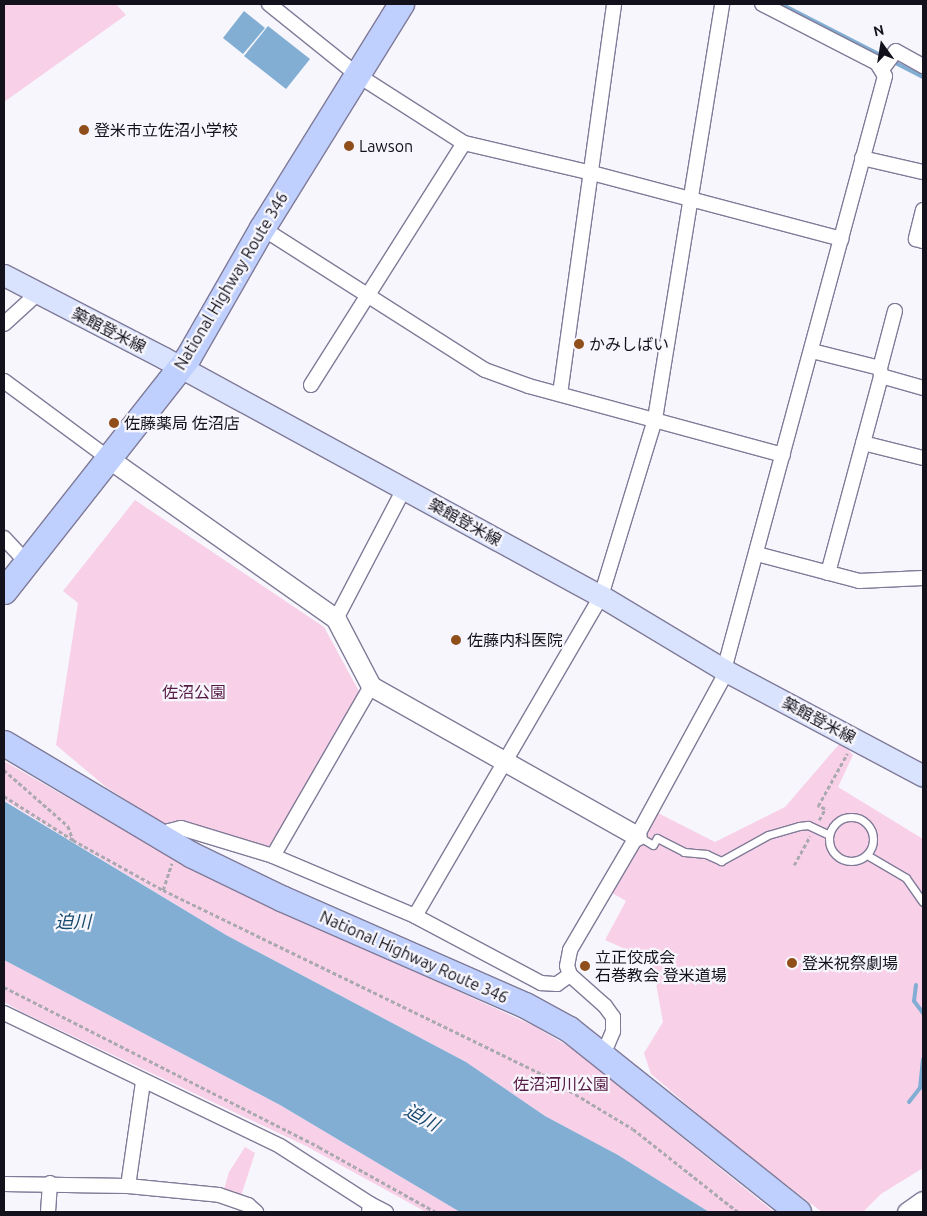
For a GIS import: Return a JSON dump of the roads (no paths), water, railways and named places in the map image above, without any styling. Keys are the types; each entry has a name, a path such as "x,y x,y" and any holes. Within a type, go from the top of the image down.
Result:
{"highway":[{"name":"National Highway Route 346","path":"4,591 181,368 262,228 401,4"},
{"name":"National Highway Route 346","path":"4,743 169,848 525,1005 569,1029 603,1054 798,1212"}],"main road":[{"name":"築館登米線","path":"4,275 181,368 601,596 726,670 923,776"}],"street":[{"path":"268,4 356,74 464,143 592,173 841,239"},
{"path":"560,394 614,4"},
{"path":"415,916 601,596 655,419 692,200 722,4"},
{"path":"762,4 884,67"},
{"path":"603,1054 613,1031 613,1018 605,1006 570,975 567,966 570,950 637,836 726,670 885,76 884,67 895,52 923,66"},
{"path":"311,385 366,295 464,143"},
{"path":"862,158 923,172"},
{"path":"923,210 916,239 923,240"},
{"path":"262,228 485,370 560,394 783,455"},
{"path":"4,324 38,294"},
{"path":"828,574 896,311"},
{"path":"812,351 881,372 923,388"},
{"path":"4,381 108,458 336,619 372,686 505,764 637,836"},
{"path":"863,443 923,458"},
{"path":"336,619 404,489"},
{"path":"4,538 26,562"},
{"path":"757,554 859,581 894,577 923,578"},
{"path":"273,856 372,686"},
{"path":"169,848 169,831 181,828 273,856 415,916 541,983 557,984 570,975"},
{"path":"4,1014 280,1146 370,1208 386,1212"},
{"path":"128,1186 143,1082"},
{"path":"48,1212 50,1183"},
{"path":"4,1184 50,1183 128,1186 218,1195 248,1205 256,1212"},
{"path":"907,1212 923,1201"}],"lane":[{"path":"860,819 873,835 867,855 854,862 839,859 830,847 830,835 839,821 860,819"},
{"path":"637,836 653,845 657,838 684,852 706,854 721,861 768,835 808,825 830,835"},
{"path":"867,855 906,878 923,902"}],"water":[{"path":"244,11 265,28 243,54 223,38"},
{"path":"268,26 310,59 286,89 244,56"},
{"name":"迫川","path":"4,801 226,935 466,1062 545,1116 618,1155 709,1212 460,1212 280,1105 4,960"}],"waterway":[{"path":"781,4 923,77"},
{"path":"916,985 914,1001 923,1013"},
{"path":"909,1102 920,1088 923,1059"}],"place":[{"name":"登米市立佐沼小学校","path":"84,130"},
{"name":"Lawson","path":"349,146"},
{"name":"かみしばい","path":"579,344"},
{"name":"佐藤薬局 佐沼店","path":"114,423"},
{"name":"佐藤内科医院","path":"456,640"},
{"name":"登米祝祭劇場","path":"792,963"},
{"name":"立正佼成会 石巻教会 登米道場","path":"585,966"}],"park label":[{"name":"佐沼公園","path":"194,692"},
{"name":"佐沼河川公園","path":"561,1084"}]}
